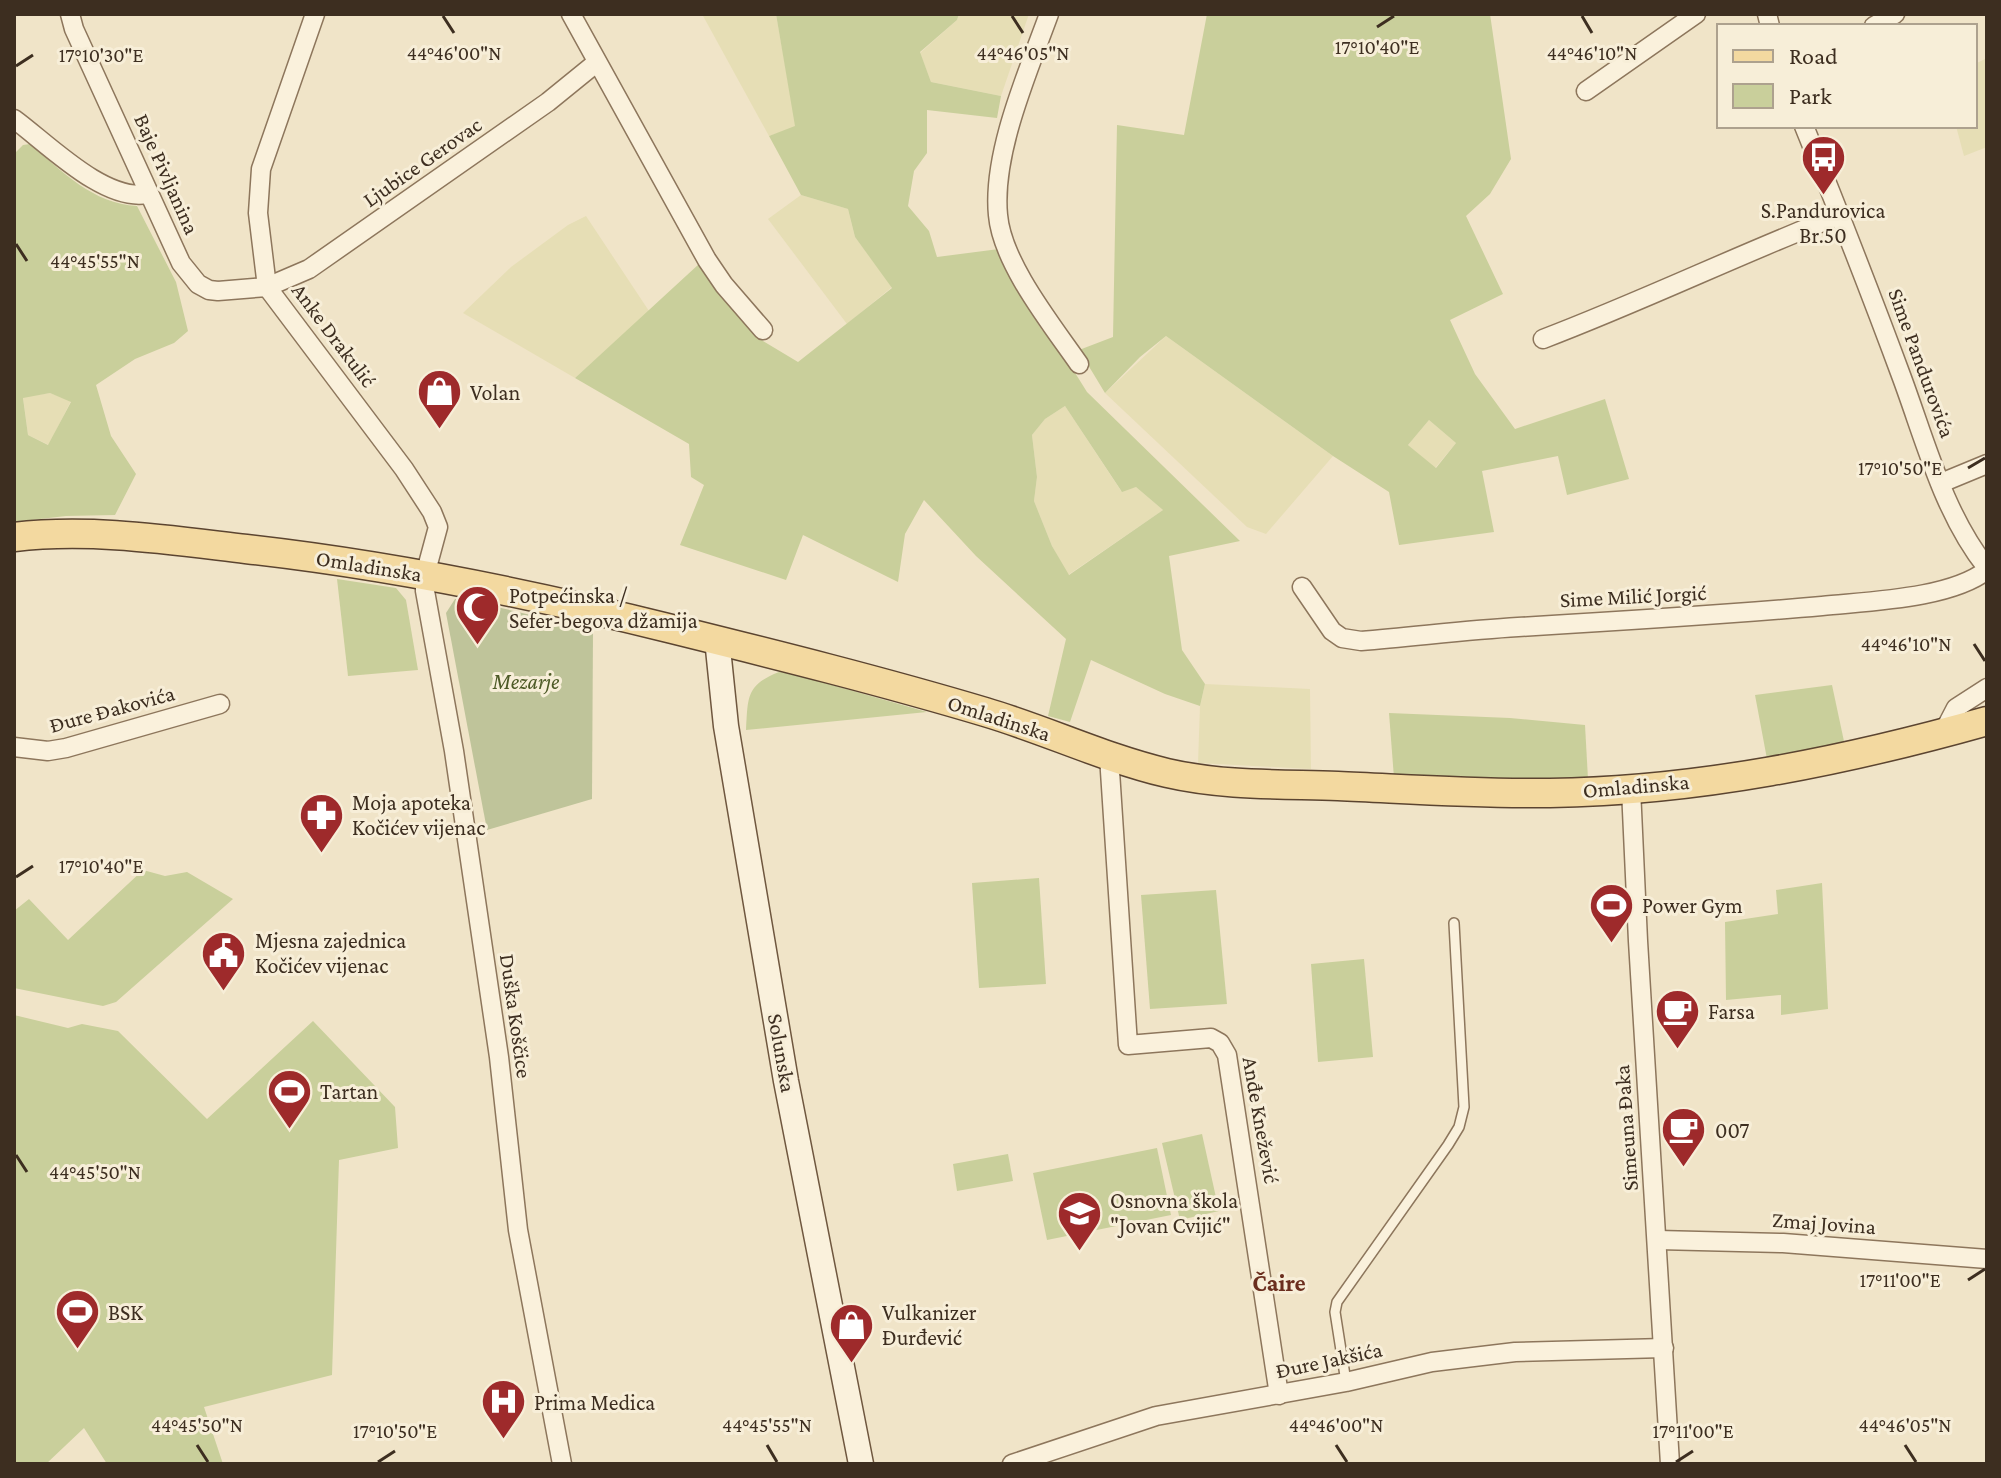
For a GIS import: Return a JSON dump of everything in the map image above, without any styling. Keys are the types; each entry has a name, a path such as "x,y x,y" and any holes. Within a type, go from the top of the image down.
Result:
{"main road":[{"name":"Omladinska","path":"14,537 138,536 291,554 425,575 717,639 999,716 1109,756 1170,774 1252,784 1451,793 1631,789 1776,770 1891,748 1987,721"}],"street":[{"name":"Baje Pivljanina","path":"70,14 74,29 128,143 147,194 181,263 198,284 209,290 267,287"},
{"name":"Anke Drakulić","path":"315,14 261,169 258,213 267,287 386,444 432,512 438,527 437,538 425,575"},
{"path":"571,14 707,260 763,330"},
{"path":"1049,14 1018,98 1000,168 998,217 1008,250 1036,303 1079,364"},
{"path":"1586,91 1696,14"},
{"path":"1878,24 1895,14"},
{"name":"Ljubice Gerovac","path":"267,287 309,269 347,244 537,110 596,63"},
{"path":"17,128 96,180 130,193 147,194"},
{"name":"Sime Pandurovića","path":"1805,128 1941,483 1961,530 1987,569"},
{"path":"1543,339 1626,307 1782,237 1840,215"},
{"path":"1941,483 1987,464"},
{"name":"Sime Milić Jorgić","path":"1302,587 1332,631 1342,638 1361,641 1512,627 1746,613 1878,600 1957,587 1972,581 1987,569"},
{"name":"Duška Koščice","path":"425,575 425,591 454,751 499,1057 518,1230 562,1464"},
{"name":"Solunska","path":"717,639 726,726 781,1050 861,1464"},
{"path":"1943,733 1956,708 1987,688"},
{"name":"Đure Đakovića","path":"14,747 48,751 66,748 220,704"},
{"name":"Anđe Knežević","path":"1109,756 1128,1045 1211,1038 1220,1043 1227,1055 1279,1395"},
{"name":"Simeuna Đaka","path":"1631,789 1670,1464"},
{"name":"Zmaj Jovina","path":"1658,1240 1783,1243 1987,1259"},
{"name":"Đure Jakšića","path":"1012,1464 1156,1416 1346,1382 1432,1362 1477,1355 1664,1348"}],"lane":[{"path":"1346,1382 1335,1312 1337,1302 1448,1145 1459,1127 1464,1107 1454,923"}],"shaded area":[{"path":"702,14 776,14 796,127 769,136"},
{"path":"959,14 1029,14 1001,96 931,82 920,53 957,20"},
{"path":"1987,58 1987,147 1964,156 1957,128 1977,128 1977,63"},
{"path":"801,195 848,209 855,237 892,287 847,324 768,219"},
{"path":"586,216 649,311 575,378 463,313 511,267 568,225"},
{"path":"1166,336 1333,456 1266,534 1247,527 1105,393"},
{"path":"50,393 71,401 49,445 28,435 23,397"},
{"path":"1065,406 1121,491 1136,487 1163,510 1068,575 1052,546 1034,501 1037,477 1032,435 1045,419"},
{"path":"1429,420 1456,443 1435,468 1408,445"},
{"path":"1205,684 1310,689 1311,769 1198,763 1200,706"}],"green space":[{"path":"776,14 959,14 957,20 920,52 931,82 1001,96 997,118 927,110 927,153 914,171 908,206 929,231 937,257 999,249 1022,299 1042,330 1062,352 1087,392 1240,541 1169,556 1182,650 1205,684 1200,706 1165,694 1091,660 1070,722 1048,716 1066,639 976,556 924,500 905,534 898,582 803,535 786,580 680,545 704,485 691,477 689,444 575,378 699,264 763,341 798,362 892,288 855,237 848,209 801,195 769,136 795,126","holes":["1065,406 1122,492 1136,487 1163,510 1069,575 1052,546 1034,501 1037,477 1032,435 1045,419"]},
{"path":"1207,14 1490,14 1511,159 1490,194 1466,216 1503,294 1450,320 1475,374 1515,429 1605,399 1629,479 1567,495 1558,456 1482,471 1494,532 1399,545 1389,492 1333,456 1166,336 1140,357 1105,393 1079,350 1113,337 1117,125 1184,135","holes":["1429,420 1456,443 1436,468 1408,445"]},
{"path":"30,144 92,193 121,204 137,206 176,282 188,331 174,343 135,359 96,385 111,436 136,474 115,515 14,522 14,154 23,145","holes":["50,393 71,402 48,445 28,435 23,398"]},
{"path":"337,579 396,588 406,600 418,670 348,676"},
{"name":"Mezarje","path":"455,599 570,624 593,632 592,799 487,830 446,613"},
{"path":"779,672 927,712 746,730 751,694 760,682"},
{"path":"1832,685 1845,746 1767,759 1755,695"},
{"path":"1389,713 1510,718 1585,725 1588,779 1394,778"},
{"path":"143,870 165,876 187,872 233,899 116,1002 103,1006 14,988 14,911 29,899 68,940"},
{"path":"1039,878 1046,984 979,988 972,883"},
{"path":"1822,883 1828,1009 1781,1015 1781,995 1726,1000 1725,922 1778,914 1776,890"},
{"path":"1216,890 1227,1004 1150,1009 1141,895"},
{"path":"1364,959 1373,1057 1318,1062 1311,964"},
{"path":"14,1015 68,1028 82,1024 118,1031 207,1119 313,1021 395,1107 398,1148 339,1160 332,1375 204,1407 223,1464 107,1464 84,1428 46,1464 14,1464"},
{"path":"1202,1134 1219,1211 1180,1220 1162,1143"},
{"path":"1157,1148 1171,1215 1047,1240 1033,1173"},
{"path":"1008,1154 1013,1181 957,1191 953,1164"}],"place":[{"name":"S.Pandurovica Br.50","path":"1823,196"},
{"name":"Volan","path":"439,431"},
{"name":"Potpećinska / Sefer-begova džamija","path":"478,647"},
{"name":"Moja apoteka Kočićev vijenac","path":"321,854"},
{"name":"Power Gym","path":"1611,944"},
{"name":"Mjesna zajednica Kočićev vijenac","path":"224,992"},
{"name":"Farsa","path":"1677,1050"},
{"name":"Tartan","path":"289,1130"},
{"name":"007","path":"1684,1169"},
{"name":"Osnovna škola \"Jovan Cvijić\"","path":"1079,1252"},
{"name":"BSK","path":"77,1351"},
{"name":"Vulkanizer Đurđević","path":"851,1364"},
{"name":"Prima Medica","path":"503,1441"}],"district":[{"name":"Čaire","path":"1279,1282"}]}
